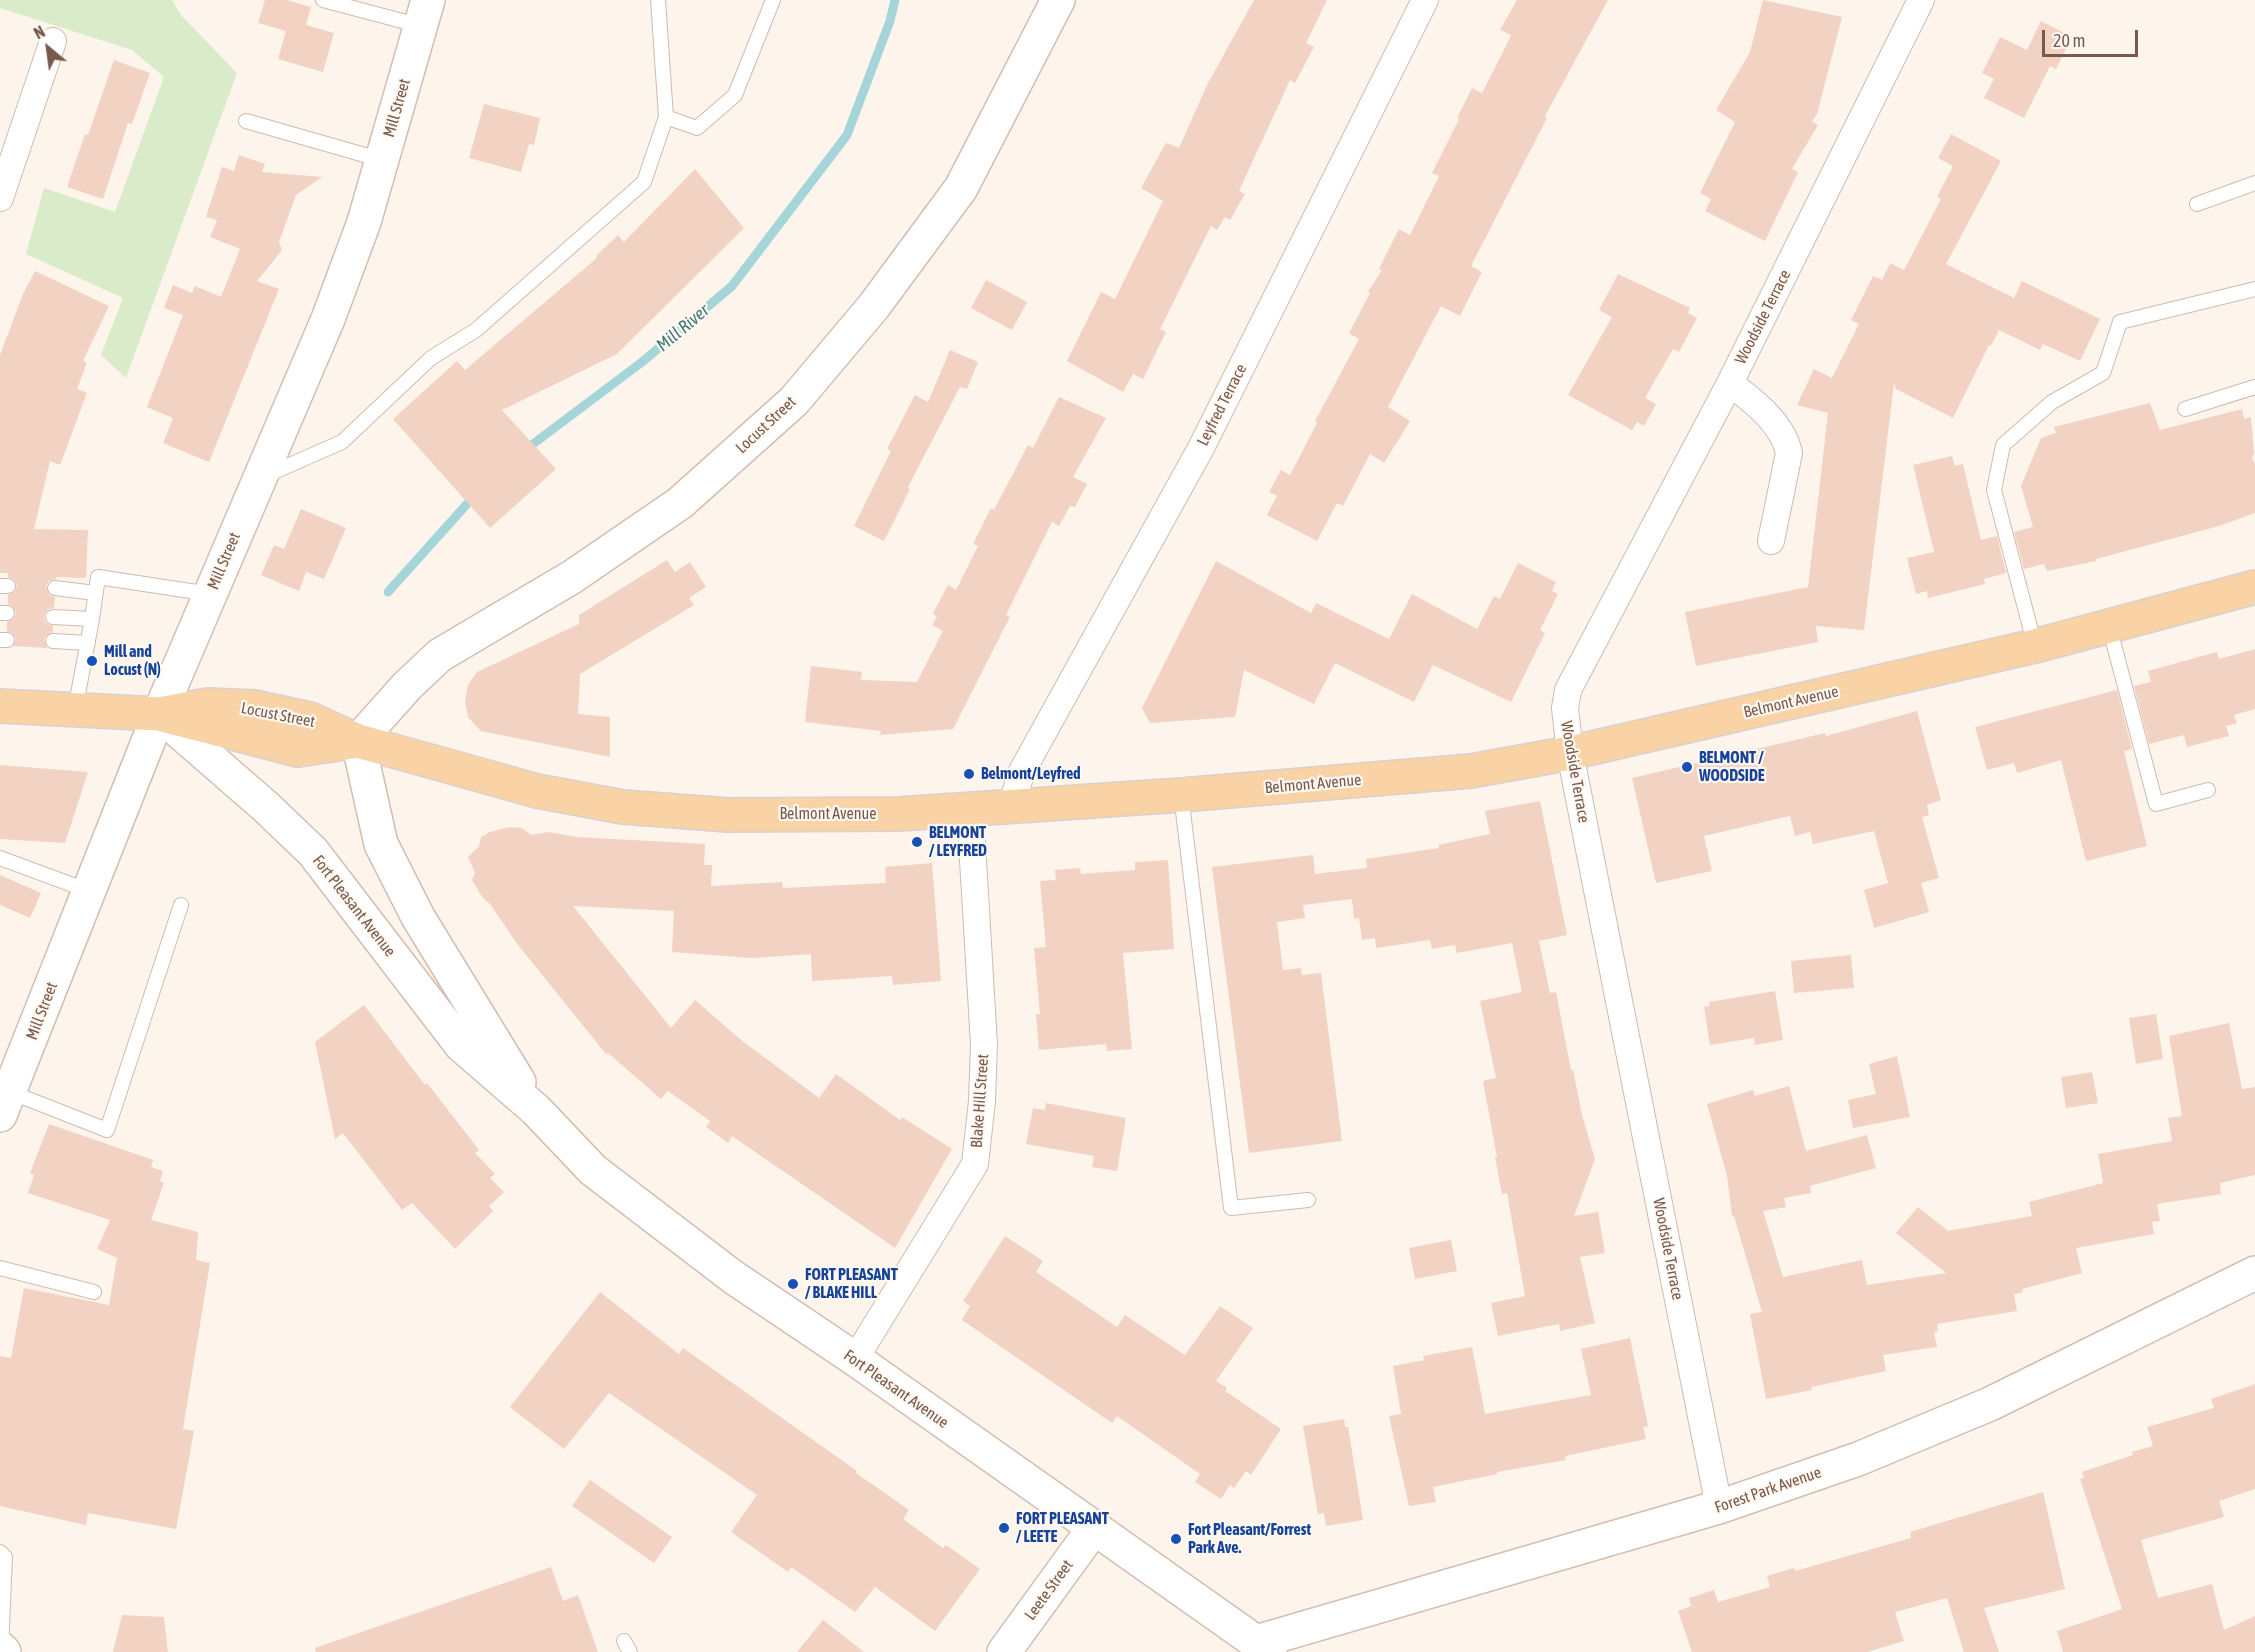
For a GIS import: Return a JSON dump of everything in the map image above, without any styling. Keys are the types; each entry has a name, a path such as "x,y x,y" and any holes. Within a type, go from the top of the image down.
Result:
{"main road":[{"name":"Belmont Avenue","path":"358,741 537,791 623,807 728,815 899,814 1181,795 1471,771 1570,753 2035,646 2255,587"},
{"name":"Locust Street","path":"0,706 159,714 298,750 358,741"}],"street":[{"name":"Locust Street","path":"358,741 406,686 440,655 572,577 680,503 794,401 874,306 961,188 1058,0"},
{"name":"Leyfred Terrace","path":"1011,806 1022,771 1201,448 1425,0"},
{"name":"Woodside Terrace","path":"1719,1507 1570,753 1565,708 1568,690 1730,383 1921,0"},
{"name":"Mill Street","path":"5,1104 159,714 328,319 364,222 425,13"},
{"path":"0,198 53,41"},
{"path":"1730,383 1767,416 1787,441 1789,453 1771,541"},
{"name":"Fort Pleasant Avenue","path":"159,714 266,807 313,852 461,1045 536,1110 593,1170 733,1277 855,1359 1263,1647"},
{"name":"Fort Pleasant Avenue","path":"358,741 381,844 418,917 536,1110"},
{"name":"Blake Hill Street","path":"855,1359 975,1164 982,1101 984,1044 970,810"},
{"name":"Forest Park Avenue","path":"1263,1647 1719,1507 1858,1459 1990,1404 2255,1273"},
{"name":"Leete Street","path":"1004,1652 1094,1527"}],"lane":[{"path":"323,0 425,13"},
{"path":"260,478 342,441 431,358 476,330 644,182 666,117 658,0"},
{"path":"666,117 697,128 735,94 773,0"},
{"path":"246,121 382,160"},
{"path":"2197,204 2255,183"},
{"path":"2035,646 1994,490 2003,445 2052,402 2103,373 2120,322 2255,289"},
{"path":"2185,409 2255,387"},
{"path":"75,710 98,577 210,594"},
{"path":"56,588 95,593"},
{"path":"53,617 92,619"},
{"path":"2109,626 2156,804 2208,790"},
{"path":"52,641 88,643"},
{"path":"1181,795 1232,1208 1308,1200"},
{"path":"0,858 89,891"},
{"path":"5,1104 107,1130 181,905"},
{"path":"0,1268 94,1292"},
{"path":"0,1552 5,1557 1,1650"}],"green space":[{"path":"0,0 172,0 181,15 237,73 126,378 101,355 123,298 26,254 44,188 115,212 164,77 132,50 0,8"}],"building":[{"path":"265,0 287,0 311,7 306,25 334,33 323,72 278,59 286,31 258,23"},
{"path":"1254,0 1327,0 1306,43 1314,47 1295,83 1290,80 1239,191 1245,194 1230,220 1225,217 1217,230 1211,226 1160,329 1166,332 1143,379 1133,374 1123,392 1067,361 1101,292 1115,299 1163,201 1141,188 1166,143 1179,148 1207,85"},
{"path":"1517,0 1608,0 1545,116 1547,118 1471,266 1482,272 1460,316 1441,306 1388,407 1410,421 1384,463 1370,454 1343,506 1337,503 1317,541 1267,515 1277,496 1269,492 1281,470 1290,475 1317,423 1315,421 1359,339 1349,333 1370,293 1368,292 1382,270 1379,269 1399,229 1410,235 1439,176 1432,173 1472,88 1482,93 1506,46 1511,35 1500,30"},
{"path":"1763,0 1842,17 1817,114 1812,122 1818,125 1792,169 1798,172 1765,241 1705,211 1711,199 1700,193 1735,122 1716,110 1750,52"},
{"path":"2041,21 2072,37 2056,69 2050,66 2024,118 1984,98 1994,79 1982,73 2000,37 2027,50"},
{"path":"114,60 150,73 132,124 128,123 103,199 67,187"},
{"path":"484,104 540,118 534,145 529,144 521,172 469,158"},
{"path":"1951,134 2001,161 1946,264 2014,298 2022,281 2100,319 2080,361 2043,344 2040,350 1999,330 1991,346 1989,345 1953,418 1896,389 1894,383 1864,630 1816,626 1818,642 1696,666 1685,612 1808,587 1828,413 1797,405 1814,369 1832,378 1859,324 1851,320 1873,276 1882,280 1890,263 1904,270 1941,199 1937,197 1953,166 1938,158"},
{"path":"239,155 265,164 262,172 322,177 296,195 279,242 282,250 257,281 279,289 209,462 163,443 173,418 147,407 183,315 164,308 173,285 192,293 195,286 221,297 240,249 210,237 217,220 206,217 222,167 234,171"},
{"path":"695,169 744,228 617,354 502,410 556,469 490,528 393,419 457,361 465,370 597,258 596,256 618,235 624,242"},
{"path":"35,271 109,306 83,361 87,363 77,389 87,393 60,465 50,461 34,529 88,530 86,578 56,577 46,586 49,595 55,597 54,608 48,609 44,616 45,622 53,626 53,632 44,640 47,648 13,646 16,639 12,633 7,631 7,622 14,618 16,612 8,604 8,595 15,591 17,585 13,579 8,577 8,573 0,573 0,355 23,294"},
{"path":"1618,274 1690,308 1688,313 1697,318 1679,352 1673,349 1645,398 1656,404 1644,426 1637,422 1632,430 1568,395 1612,317 1599,310"},
{"path":"986,280 1027,302 1012,330 971,308"},
{"path":"950,350 978,362 967,389 960,387 908,487 910,489 884,541 854,526 891,451 887,449 915,395 928,402"},
{"path":"1059,397 1106,418 1073,477 1087,484 1075,507 1070,506 1059,526 1052,522 1006,615 1010,617 953,729 880,735 881,731 805,722 811,666 862,672 861,680 917,682 943,631 932,625 937,617 933,613 948,585 956,590 978,546 973,544 991,508 994,510 1028,445 1033,448"},
{"path":"2150,403 2160,430 2242,409 2244,419 2251,417 2254,454 2252,458 2255,465 2255,513 2219,526 2096,559 2096,561 2047,571 2044,564 2024,569 2014,532 2033,527 2021,486 2041,438 2056,433 2054,427"},
{"path":"1952,456 1955,466 1963,464 1981,540 1997,536 2006,573 1984,579 1985,584 1928,598 1927,591 1916,594 1907,558 1934,552 1913,465"},
{"path":"301,509 346,528 324,579 306,572 299,591 261,575 274,545 284,549"},
{"path":"667,560 675,572 690,562 706,587 689,598 694,605 580,674 578,714 610,717 610,757 481,731 468,717 465,701 468,685 477,672 579,624 579,615"},
{"path":"1216,561 1311,613 1316,603 1389,639 1412,594 1477,629 1494,596 1500,599 1518,563 1556,582 1552,591 1558,594 1540,630 1545,633 1511,702 1433,665 1414,702 1335,663 1314,704 1244,670 1235,717 1150,723 1142,708"},
{"path":"2255,649 2255,709 2234,715 2237,723 2226,726 2229,736 2187,747 2184,735 2149,744 2134,686 2151,682 2148,671 2217,652 2219,659"},
{"path":"2117,690 2132,749 2124,751 2147,846 2086,861 2061,760 2017,773 2014,763 1987,770 1975,727"},
{"path":"1917,711 1941,800 1927,805 1929,815 1922,817 1939,878 1921,883 1929,912 1874,928 1864,890 1888,883 1874,831 1813,844 1810,832 1795,836 1790,816 1704,836 1712,871 1656,883 1632,778 1825,733 1826,736"},
{"path":"0,765 88,772 65,843 0,839"},
{"path":"1540,801 1567,935 1539,941 1550,993 1556,992 1571,1070 1573,1070 1582,1115 1595,1159 1574,1216 1598,1212 1605,1253 1580,1257 1595,1323 1560,1331 1559,1324 1498,1336 1491,1303 1525,1296 1507,1193 1502,1194 1483,1081 1496,1078 1480,1001 1522,992 1512,943 1457,953 1455,945 1432,949 1430,940 1376,948 1375,938 1362,940 1359,918 1354,919 1352,899 1303,905 1305,918 1277,922 1283,970 1301,968 1302,975 1321,973 1342,1141 1249,1153 1212,867 1313,855 1315,874 1367,868 1366,859 1439,848 1438,845 1490,834 1485,811"},
{"path":"510,827 522,828 531,835 548,832 577,837 705,844 704,865 712,865 711,886 782,882 783,888 886,883 885,867 932,863 941,981 893,985 892,976 812,981 811,954 751,958 672,952 674,911 573,906 671,1028 695,1000 741,1040 819,1098 836,1074 900,1120 902,1117 952,1149 895,1248 732,1136 728,1143 706,1127 710,1121 668,1091 661,1099 608,1053 606,1054 518,945 472,880 475,873 468,857 479,846 481,837"},
{"path":"1168,860 1174,949 1123,953 1132,1049 1107,1051 1106,1044 1039,1050 1036,1014 1040,1014 1034,948 1046,947 1040,881 1056,880 1055,870 1080,868 1081,874 1135,870 1135,862"},
{"path":"0,875 41,893 30,918 0,905"},
{"path":"1851,955 1854,988 1794,993 1791,961"},
{"path":"1775,991 1783,1040 1755,1045 1754,1038 1710,1045 1704,1007 1710,1006 1709,1002"},
{"path":"364,1005 425,1085 427,1083 479,1150 475,1153 495,1174 490,1178 504,1192 489,1206 493,1211 455,1249 412,1203 402,1210 343,1133 335,1139 315,1042"},
{"path":"2156,1014 2163,1059 2136,1064 2129,1018"},
{"path":"2229,1023 2242,1089 2255,1087 2255,1175 2220,1183 2221,1194 2157,1204 2160,1221 2152,1222 2154,1234 2076,1248 2082,1273 2022,1289 2023,1292 2014,1294 2017,1311 1937,1324 1938,1331 1934,1332 1937,1347 1883,1355 1886,1371 1766,1399 1750,1314 1762,1312 1734,1216 1732,1216 1727,1176 1707,1104 1753,1090 1755,1096 1789,1086 1806,1151 1867,1135 1876,1168 1810,1186 1811,1193 1784,1198 1786,1207 1763,1211 1783,1277 1862,1260 1867,1285 1946,1273 1896,1233 1918,1207 1948,1231 2032,1216 2029,1202 2103,1183 2098,1154 2172,1141 2168,1118 2182,1116 2169,1036"},
{"path":"1897,1056 1910,1117 1853,1128 1848,1100 1876,1094 1869,1064"},
{"path":"2092,1072 2098,1103 2066,1108 2061,1077"},
{"path":"1046,1103 1126,1118 1117,1171 1092,1167 1094,1156 1026,1144 1033,1108 1045,1110"},
{"path":"49,1124 153,1160 151,1167 163,1171 160,1181 164,1183 151,1220 198,1232 196,1260 210,1263 183,1429 194,1431 176,1529 88,1513 86,1525 0,1506 0,1356 11,1358 24,1288 109,1305 117,1258 97,1249 110,1220 28,1193 34,1175 30,1173"},
{"path":"1005,1236 1043,1261 1036,1272 1117,1327 1125,1315 1185,1355 1220,1306 1253,1328 1216,1381 1227,1388 1225,1391 1281,1429 1251,1475 1246,1471 1234,1488 1230,1485 1221,1499 1195,1482 1200,1474 1117,1416 1112,1423 962,1320 970,1306 963,1301"},
{"path":"1451,1240 1457,1271 1415,1279 1409,1248"},
{"path":"600,1292 679,1354 683,1348 857,1471 856,1473 909,1510 903,1519 943,1548 946,1545 980,1569 935,1631 875,1587 855,1612 791,1567 788,1572 731,1532 757,1495 609,1393 564,1449 510,1407"},
{"path":"1630,1338 1648,1426 1643,1427 1646,1439 1565,1456 1566,1460 1497,1472 1497,1474 1433,1487 1436,1502 1409,1506 1389,1416 1401,1414 1393,1366 1424,1360 1423,1356 1472,1347 1485,1414 1591,1395 1581,1349"},
{"path":"2255,1384 2255,1489 2219,1501 2224,1517 2141,1540 2158,1598 2212,1584 2224,1630 2255,1616 2255,1652 2063,1652 2057,1631 2122,1609 2080,1479 2084,1478 2082,1472 2153,1446 2147,1427 2214,1408 2211,1399"},
{"path":"1344,1419 1345,1427 1348,1427 1363,1520 1326,1526 1324,1513 1318,1514 1303,1426"},
{"path":"590,1480 672,1537 654,1563 572,1506"},
{"path":"2043,1492 2065,1589 1984,1608 1999,1652 1964,1652 1947,1598 1895,1612 1904,1641 1867,1652 1692,1652 1678,1611 1691,1606 1689,1598 1714,1590 1718,1602 1770,1587 1767,1576 1794,1568 1795,1571 1911,1538 1910,1532"},
{"path":"551,1567 563,1601 578,1595 598,1652 316,1652 315,1648"},
{"path":"122,1615 164,1617 168,1652 113,1652"},
{"path":"823,1620 864,1652 797,1652"}],"waterway":[{"name":"Mill River","path":"525,450 642,362 732,286 847,135 890,21 895,0"},
{"name":"Mill River","path":"388,592 475,495"}],"place":[{"name":"Mill and Locust (N)","path":"92,661"},
{"name":"BELMONT / WOODSIDE","path":"1687,767"},
{"name":"Belmont/Leyfred","path":"969,774"},
{"name":"BELMONT / LEYFRED","path":"917,842"},
{"name":"FORT PLEASANT / BLAKE HILL","path":"793,1284"},
{"name":"FORT PLEASANT / LEETE","path":"1004,1528"},
{"name":"Fort Pleasant/Forrest Park Ave.","path":"1176,1539"}]}
